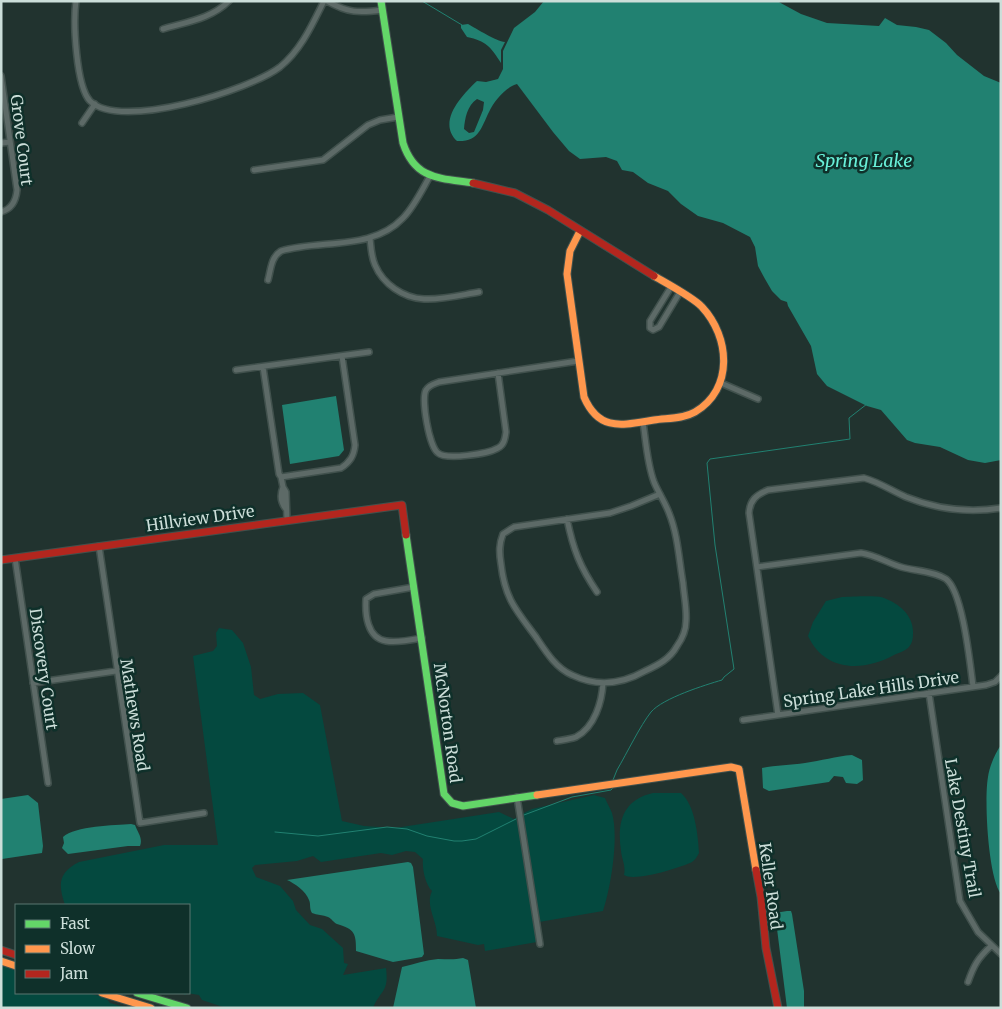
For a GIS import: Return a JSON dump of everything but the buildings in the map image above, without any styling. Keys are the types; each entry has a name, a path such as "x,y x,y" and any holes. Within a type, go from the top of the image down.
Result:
{"street":[{"path":"76,1 74,27 80,77 89,100 99,108 112,112 129,112 193,102 256,82 281,66 291,56 307,34 326,1 353,12 382,10"},
{"path":"163,29 211,15 229,1"},
{"path":"381,1 398,117 406,152 416,167 430,176 482,184 515,192 580,231 701,305 713,323 722,345 724,369 722,383 716,393 694,412 682,416 644,422 612,424 594,416 586,404 578,361 567,274 569,250 580,231"},
{"name":"Grove Court","path":"1,76 17,190 13,205 1,212"},
{"path":"82,122 95,104"},
{"path":"254,170 323,160 368,125 380,120 398,117"},
{"path":"1,143 10,142"},
{"path":"268,280 273,259 276,254 282,251 370,238 383,234 402,220 430,176"},
{"path":"370,238 372,256 380,273 387,282 402,293 413,298 423,299 478,292"},
{"path":"671,287 650,321 650,328 653,330 659,327 680,292"},
{"path":"236,370 369,352"},
{"path":"281,477 341,468 348,464 354,454 355,445 342,356"},
{"path":"498,373 506,432 502,445 491,451 450,457 438,454 431,443 424,400 426,392 431,385 439,382 498,373 578,361"},
{"path":"263,367 279,474 286,492 284,498 288,503 286,509 288,520"},
{"path":"722,383 758,398"},
{"path":"644,422 652,474 669,514 676,536 686,609 684,632 672,654 662,662 634,677 620,682 603,683 586,681 571,675 553,661 512,604 503,582 499,550 503,534 514,527 610,513 660,494"},
{"path":"778,715 749,513 749,505 753,499 768,490 864,478 875,481 907,498 948,509 970,511 1001,508"},
{"name":"Hillview Drive","path":"1,560 402,505"},
{"name":"McNorton Road","path":"402,505 444,794 447,799 455,805 464,806 731,766 739,769"},
{"path":"567,519 577,559 597,592"},
{"name":"Mathews Road","path":"99,546 140,823 204,813"},
{"path":"757,567 861,552 901,567 945,579 953,586 957,595 973,686"},
{"name":"Discovery Court","path":"15,558 48,783"},
{"path":"414,587 374,594 366,599 365,614 368,624 375,634 385,641 422,638"},
{"path":"33,683 116,671"},
{"name":"Spring Lake Hills Drive","path":"743,720 986,685 995,682 1001,676"},
{"path":"557,741 577,736 594,720 602,698 603,683"},
{"name":"Lake Destiny Trail","path":"929,693 960,901 978,932 1001,954"},
{"name":"Keller Road","path":"739,769 761,896 766,948 778,1008"},
{"path":"517,797 540,944"},
{"path":"968,982 979,958 991,946"},
{"path":"1,950 15,955"},
{"path":"1,961 15,966"},
{"path":"105,994 151,1008"},
{"path":"140,994 187,1008"}],"shaded area":[{"path":"842,597 880,597 900,607 908,616 913,628 912,640 909,646 905,650 882,661 858,666 846,665 824,657 815,648 808,636 813,622 826,601"},
{"path":"219,628 232,630 243,643 251,667 254,695 260,699 278,694 303,693 320,705 342,821 364,826 395,828 499,812 514,819 518,817 537,942 485,951 484,944 478,945 437,936 430,902 432,891 424,876 423,859 415,852 406,851 392,855 381,853 321,862 313,856 297,861 255,865 252,868 256,877 280,886 293,901 296,910 310,925 322,929 343,948 344,963 348,964 343,975 386,968 387,976 384,990 373,1008 226,1008 202,1000 199,995 190,994 190,904 65,904 61,891 61,880 67,870 79,862 164,845 218,845 193,656 213,651 217,646 216,633"},
{"path":"653,793 681,793 686,798 695,821 699,853 692,862 678,868 647,876 629,877 624,875 620,841 621,822 628,807 634,801"},
{"path":"594,795 605,798 612,813 615,835 609,889 603,911 539,922 522,814 532,809"},
{"path":"1,965 15,971 15,994 88,994 104,998 110,1003 128,1008 1,1008"}],"water":[{"name":"Spring Lake","path":"544,1 777,1 801,14 827,23 879,26 885,18 897,25 929,30 984,76 1001,83 1001,460 985,463 968,460 940,447 907,440 881,410 867,406 827,386 817,374 811,346 787,302 781,300 772,291 758,266 755,247 750,237 723,223 698,216 681,204 668,191 648,183 633,172 622,170 617,161 606,157 580,159 569,151 553,132 517,84 505,91 497,99 475,136 464,141 457,141 451,134 449,126 450,118 458,102 477,81 486,82 498,79 503,69 503,51 514,28 535,12","holes":["477,99 484,102 483,110 474,132 469,133 464,129 469,109"]},
{"path":"468,24 505,42 501,50 501,63 487,46 479,40 467,37 461,25"},
{"path":"336,396 344,450 339,456 290,464 282,405"},
{"path":"1001,745 1001,894 993,872 990,855 987,788 990,769"},
{"path":"852,755 862,760 863,780 857,784 846,783 843,777 834,776 829,782 769,791 763,788 762,768"},
{"path":"28,795 38,803 43,846 42,853 2,859 1,799"},
{"path":"135,825 140,836 140,846 68,854 62,848 64,843 63,837 76,830"},
{"path":"408,862 413,867 424,954 422,957 393,962 356,951 356,940 351,930 328,917 312,913 310,902 303,891 287,880"},
{"path":"791,911 792,914 804,991 804,1008 787,1008 775,913"},
{"path":"463,958 468,960 476,1008 393,1008 402,967 424,961"}],"waterway":[{"path":"422,1 462,25"},
{"path":"613,780 642,725 651,712 674,697 722,680 734,669 715,545 707,463 710,459 850,439 849,418 867,404"},
{"path":"524,815 572,797 611,790 613,788"},
{"path":"275,832 318,836 387,827 407,829 427,836 462,841 476,839 516,819"}],"traffic: fast":[{"path":"381,1 403,143 408,155 414,164 430,175 473,183"},
{"path":"406,535 444,794 452,803 463,806 537,795"},
{"path":"140,994 187,1008"}],"traffic: slow":[{"path":"580,231 570,251 567,274 584,397 597,416 613,424 680,417 695,412 708,402 722,377 724,362 722,347 711,319 693,299 654,276"},
{"path":"537,795 731,767 739,769 756,870"},
{"path":"1,961 15,966"},
{"path":"105,994 151,1008"}],"traffic: jam":[{"path":"473,183 515,193 548,210 654,276"},
{"path":"1,560 402,505 406,535"},
{"path":"756,870 761,897 766,948 778,1008"},
{"path":"1,950 15,955"}]}
